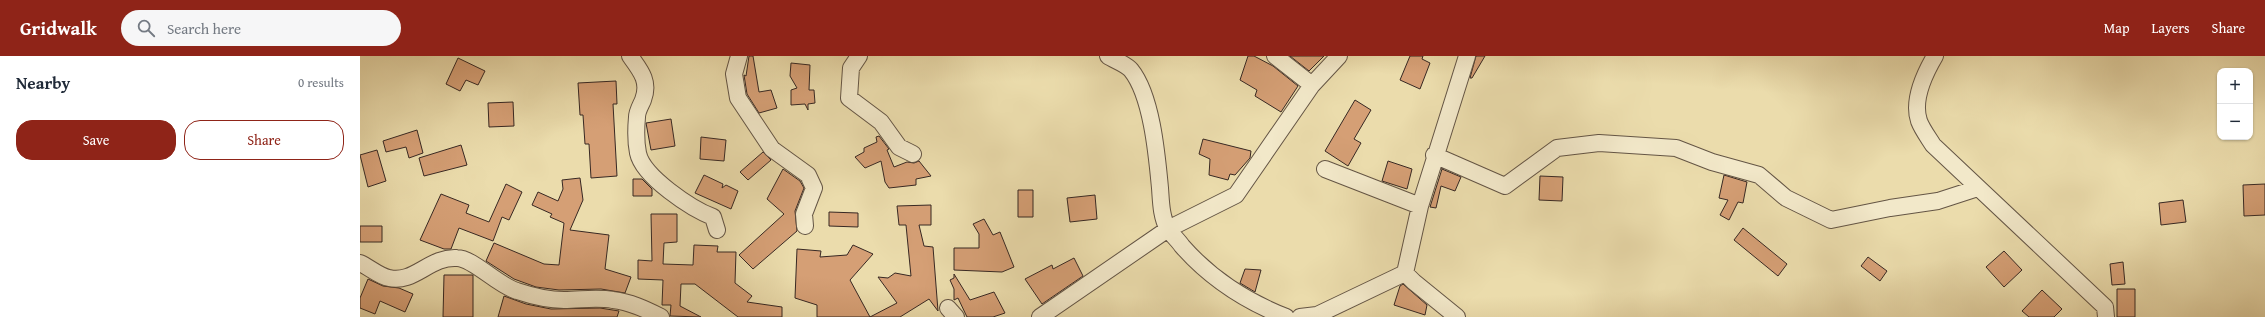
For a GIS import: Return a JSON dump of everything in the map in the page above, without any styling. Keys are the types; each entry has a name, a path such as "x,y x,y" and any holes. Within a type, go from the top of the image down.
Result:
{"street":[{"path":"630,56 642,74 646,90 637,115 638,155 650,172 674,196 699,212 713,217 717,230"},
{"path":"739,56 734,74 738,98 772,149 808,175 814,188 804,214 805,226"},
{"path":"859,56 850,68 850,98 880,122 899,147 914,154"},
{"path":"1108,56 1131,70 1143,95 1151,120 1157,152 1162,213 1168,229 1193,258 1224,286 1257,306 1286,317"},
{"path":"1276,56 1312,85"},
{"path":"1040,317 1168,229 1236,195 1312,85 1339,56"},
{"path":"1405,273 1420,206 1434,155 1467,56"},
{"path":"1935,56 1919,95 1916,109 1919,121 1932,145 2105,307 2106,317"},
{"path":"1434,155 1505,186 1557,148 1599,143 1676,148 1712,162 1759,175 1786,198 1831,220 1890,208 1938,201 1978,188"},
{"path":"1325,169 1420,206"},
{"path":"360,262 388,278 399,279 409,277 434,261 458,257 468,262 498,284 515,291 537,297 563,300 596,298 612,300 632,304 661,317"},
{"path":"1300,317 1317,315 1405,273"},
{"path":"1405,273 1457,317"}],"building":[{"path":"749,56 753,56 759,92 771,90 777,108 759,113 747,94 744,75 746,76"},
{"path":"1248,56 1254,56 1273,66 1298,86 1281,112 1255,96 1257,90 1240,80"},
{"path":"1290,56 1324,56 1309,71"},
{"path":"1410,56 1423,56 1422,59 1430,63 1420,89 1400,80"},
{"path":"1476,56 1485,56 1472,78 1470,78"},
{"path":"458,58 485,71 478,85 466,80 460,91 446,84"},
{"path":"791,63 810,65 809,90 814,90 815,103 808,104 808,110 805,104 791,105 791,90 797,88 790,76"},
{"path":"616,81 617,104 613,104 617,176 591,178 589,144 585,144 583,115 580,115 578,83"},
{"path":"1355,100 1371,110 1354,139 1361,143 1348,166 1325,151"},
{"path":"513,102 514,126 489,127 488,103"},
{"path":"671,119 675,146 651,150 646,123"},
{"path":"417,130 423,153 409,158 406,147 386,152 383,141"},
{"path":"879,136 889,149 887,150 894,167 907,162 914,163 919,161 931,176 916,179 916,185 889,188 885,182 881,161 865,168 855,157 864,152 864,148 877,142 876,137"},
{"path":"701,137 726,140 724,161 700,159"},
{"path":"1203,139 1251,151 1250,158 1235,175 1230,174 1228,180 1209,175 1210,159 1199,154"},
{"path":"461,145 467,165 424,176 419,158"},
{"path":"377,150 386,181 368,187 360,155"},
{"path":"763,152 771,160 748,180 740,172"},
{"path":"1388,161 1412,169 1407,189 1382,181"},
{"path":"783,169 800,181 804,188 795,211 797,231 753,269 739,255 784,214 767,199"},
{"path":"1442,169 1461,177 1455,191 1441,186 1436,208 1430,207"},
{"path":"704,175 723,184 722,188 726,185 738,191 731,209 695,193"},
{"path":"1724,175 1747,182 1743,203 1738,202 1729,220 1720,215 1728,200 1719,198"},
{"path":"1540,176 1563,177 1562,201 1539,200"},
{"path":"580,178 583,200 570,230 609,235 605,269 631,277 625,293 601,289 559,290 536,287 514,279 486,261 494,243 544,264 559,265 564,223 550,217 552,214 532,205 538,192 558,201 563,189 562,180"},
{"path":"633,179 642,179 652,189 652,196 633,196"},
{"path":"506,184 522,192 509,220 502,217 493,241 459,228 451,249 444,249 420,240 441,194 469,205 466,213 489,222"},
{"path":"2265,184 2265,215 2244,216 2243,185"},
{"path":"1018,190 1033,190 1033,217 1018,217"},
{"path":"1095,195 1097,219 1070,222 1067,198"},
{"path":"2183,200 2186,222 2161,225 2159,203"},
{"path":"931,205 931,225 919,225 924,246 933,247 938,311 929,299 900,317 870,317 897,303 878,277 888,278 895,273 911,276 906,225 899,225 897,206"},
{"path":"829,212 858,213 858,227 829,226"},
{"path":"651,214 677,214 677,242 664,243 663,264 693,265 694,245 718,246 717,252 736,252 735,283 752,296 747,302 782,307 782,317 738,317 695,284 681,284 680,306 701,317 670,316 671,305 662,305 663,280 638,279 638,260 652,261"},
{"path":"984,219 993,235 1000,232 1014,267 1002,272 954,270 954,248 979,248 979,234 973,224"},
{"path":"360,226 382,226 382,242 360,242"},
{"path":"1743,228 1787,264 1778,276 1734,240"},
{"path":"853,245 873,254 850,280 870,317 817,317 817,305 795,298 797,249 821,251 820,257 847,255"},
{"path":"2004,251 2022,270 2004,287 1986,267"},
{"path":"1868,257 1887,271 1880,281 1861,266"},
{"path":"1074,258 1083,276 1042,304 1025,279 1052,265 1053,269"},
{"path":"2123,262 2125,284 2112,285 2110,264"},
{"path":"1245,269 1261,270 1255,292 1240,283"},
{"path":"954,274 970,300 994,292 1005,313 993,317 967,317 958,298 954,300 954,289 950,280 954,278"},
{"path":"444,275 473,275 473,317 443,317"},
{"path":"368,279 383,286 399,288 413,294 405,312 380,301 375,314 360,308 360,298"},
{"path":"1403,284 1427,305 1425,315 1394,305 1400,286"},
{"path":"2117,289 2135,289 2135,317 2117,317"},
{"path":"2042,290 2062,309 2054,317 2029,317 2022,311"},
{"path":"504,296 526,304 551,309 600,308 619,311 617,317 498,317"}]}
